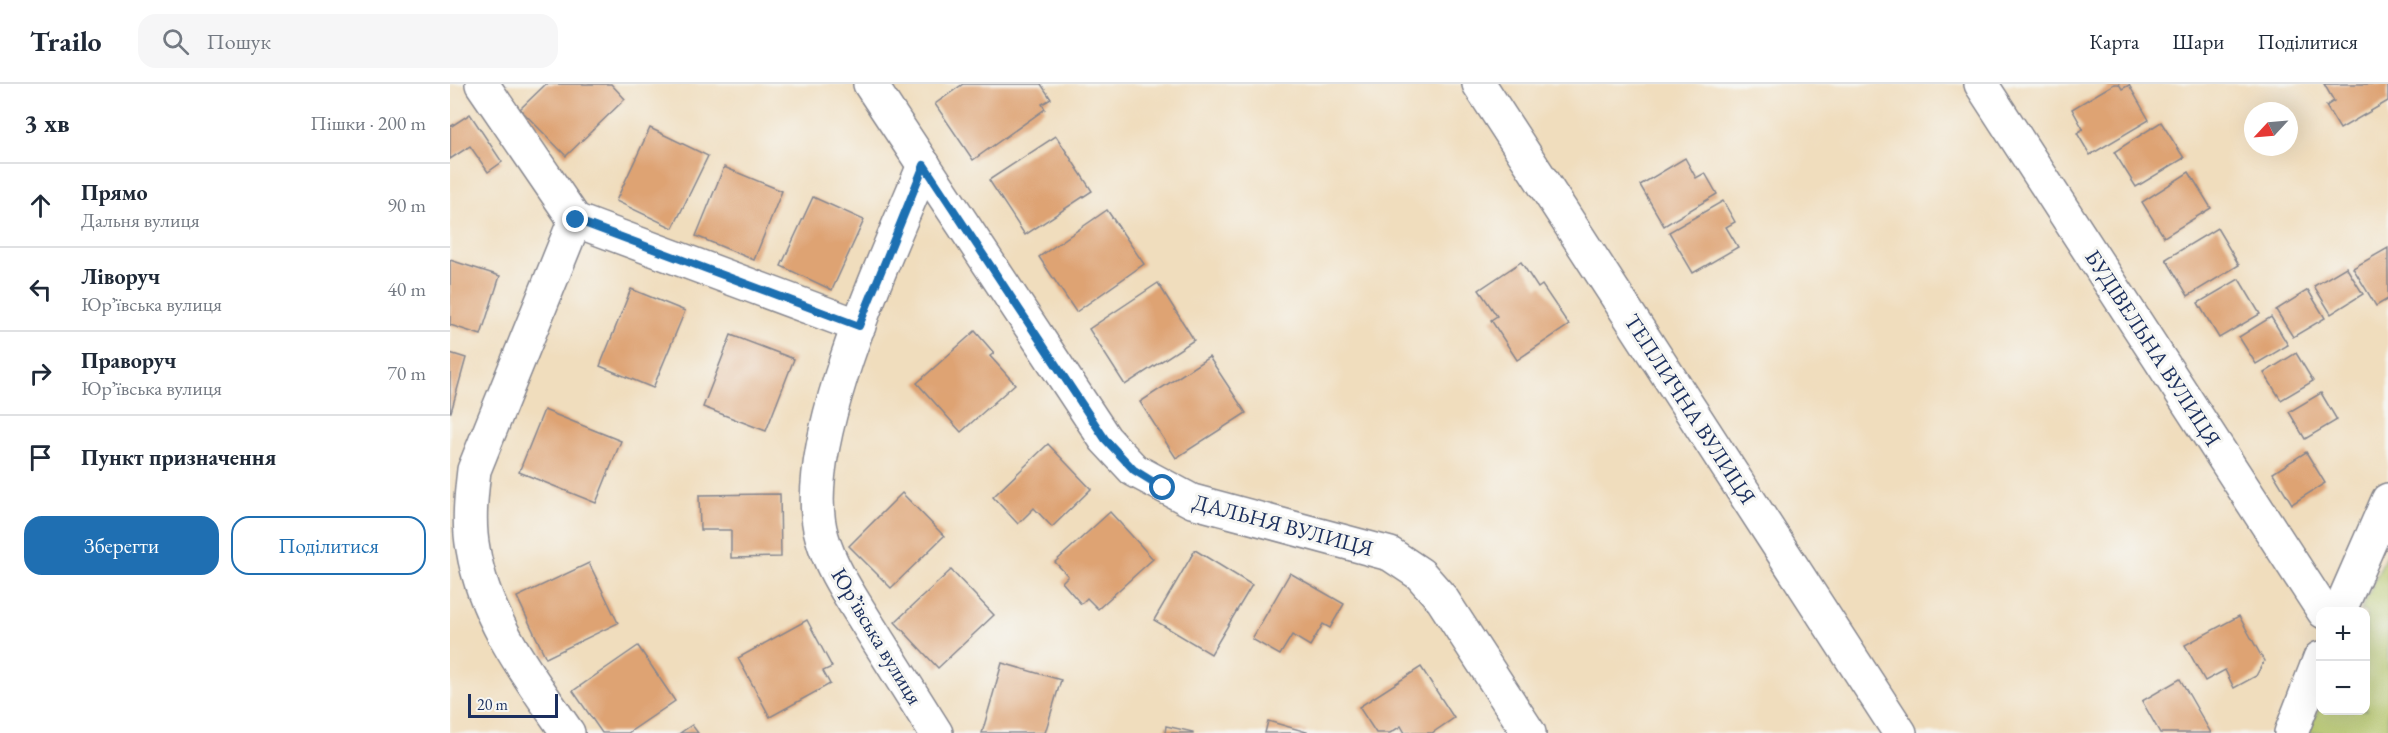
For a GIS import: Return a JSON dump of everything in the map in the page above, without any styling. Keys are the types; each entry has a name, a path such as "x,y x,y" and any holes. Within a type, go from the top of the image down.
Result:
{"street":[{"path":"482,84 576,220 859,326"},
{"name":"ДАЛЬНЯ ВУЛИЦЯ","path":"870,84 1105,439 1134,470 1192,501 1390,554 1420,574 1442,599 1529,733"},
{"name":"ТЕПЛИЧНА ВУЛИЦЯ","path":"1479,84 1900,733"},
{"name":"БУДІВЕЛЬНА ВУЛИЦЯ","path":"1981,84 2321,607"},
{"name":"Юрʼївська вулиця","path":"924,165 859,326 831,410 822,452 817,498 821,536 837,576 936,733"},
{"path":"568,733 510,649 461,547 470,507 474,470 576,220"},
{"path":"2341,607 2388,500"},
{"path":"2291,733 2319,661"}],"green space":[{"path":"2388,551 2388,733 2308,733 2316,714 2370,715 2370,607 2363,607"}],"building":[{"path":"546,84 611,84 625,99 566,156 520,109"},
{"path":"963,84 1041,84 1051,99 1042,104 1045,109 973,160 935,104"},
{"path":"2114,84 2119,84 2122,89 2129,85 2149,120 2090,155 2077,133 2083,129 2072,109"},
{"path":"2324,84 2388,84 2388,101 2340,129 2326,106 2334,101"},
{"path":"470,114 502,162 488,172 470,146 450,159 450,127"},
{"path":"2161,122 2184,158 2136,187 2114,152"},
{"path":"650,128 708,156 673,228 616,201"},
{"path":"1056,136 1092,191 1025,235 989,180"},
{"path":"1685,158 1696,178 1705,173 1717,194 1664,226 1640,185"},
{"path":"724,167 782,191 754,260 696,236"},
{"path":"2189,172 2211,208 2164,237 2142,202"},
{"path":"813,197 864,220 832,290 781,266"},
{"path":"1723,201 1735,222 1726,227 1738,247 1693,273 1669,232"},
{"path":"1107,210 1144,264 1076,312 1039,257"},
{"path":"2217,228 2239,265 2188,296 2166,259"},
{"path":"2388,248 2388,299 2376,306 2353,268"},
{"path":"450,260 500,276 481,335 450,325"},
{"path":"1521,262 1538,288 1542,285 1569,325 1517,360 1491,320 1497,316 1479,290"},
{"path":"2346,267 2363,294 2331,314 2314,286"},
{"path":"2239,279 2260,314 2219,338 2198,303"},
{"path":"1158,283 1194,340 1125,385 1089,329"},
{"path":"631,289 685,311 653,388 600,366"},
{"path":"2308,290 2325,318 2293,337 2276,310"},
{"path":"2271,317 2288,345 2256,364 2239,337"},
{"path":"975,331 994,353 990,356 1015,384 961,432 917,383"},
{"path":"731,335 794,359 766,431 703,407"},
{"path":"450,353 466,358 451,412 450,412"},
{"path":"2296,353 2313,381 2281,400 2264,373"},
{"path":"1209,357 1246,413 1176,458 1140,402"},
{"path":"2321,393 2337,420 2305,439 2289,412"},
{"path":"544,410 621,441 596,503 519,472"},
{"path":"1048,444 1091,489 1052,527 1034,508 1018,524 993,497"},
{"path":"2306,452 2325,483 2292,504 2273,473"},
{"path":"902,493 944,536 891,588 849,546"},
{"path":"780,494 781,557 731,558 731,530 700,530 699,495"},
{"path":"1110,512 1153,559 1098,609 1087,598 1081,604 1062,582 1068,576 1055,562"},
{"path":"1195,550 1252,585 1211,654 1154,620"},
{"path":"589,563 618,623 546,658 517,597"},
{"path":"951,570 994,615 938,668 895,622"},
{"path":"1290,573 1344,604 1330,628 1323,624 1310,646 1292,635 1280,655 1252,639"},
{"path":"2239,616 2264,661 2256,676 2234,688 2225,670 2205,681 2185,645"},
{"path":"807,620 832,667 823,671 830,684 770,717 738,658"},
{"path":"638,646 675,701 628,733 602,733 573,691"},
{"path":"1002,663 1061,680 1045,733 982,733"},
{"path":"1421,667 1454,718 1432,733 1405,733 1401,726 1390,733 1376,733 1359,707"},
{"path":"2180,679 2211,733 2160,733 2142,701"},
{"path":"1268,721 1307,732 1265,733"},
{"path":"692,725 698,733 680,733"},
{"path":"1166,726 1193,732 1193,733 1165,733"}],"route":[{"path":"576,220 859,326 924,165 1105,439 1134,470 1163,488"}]}
